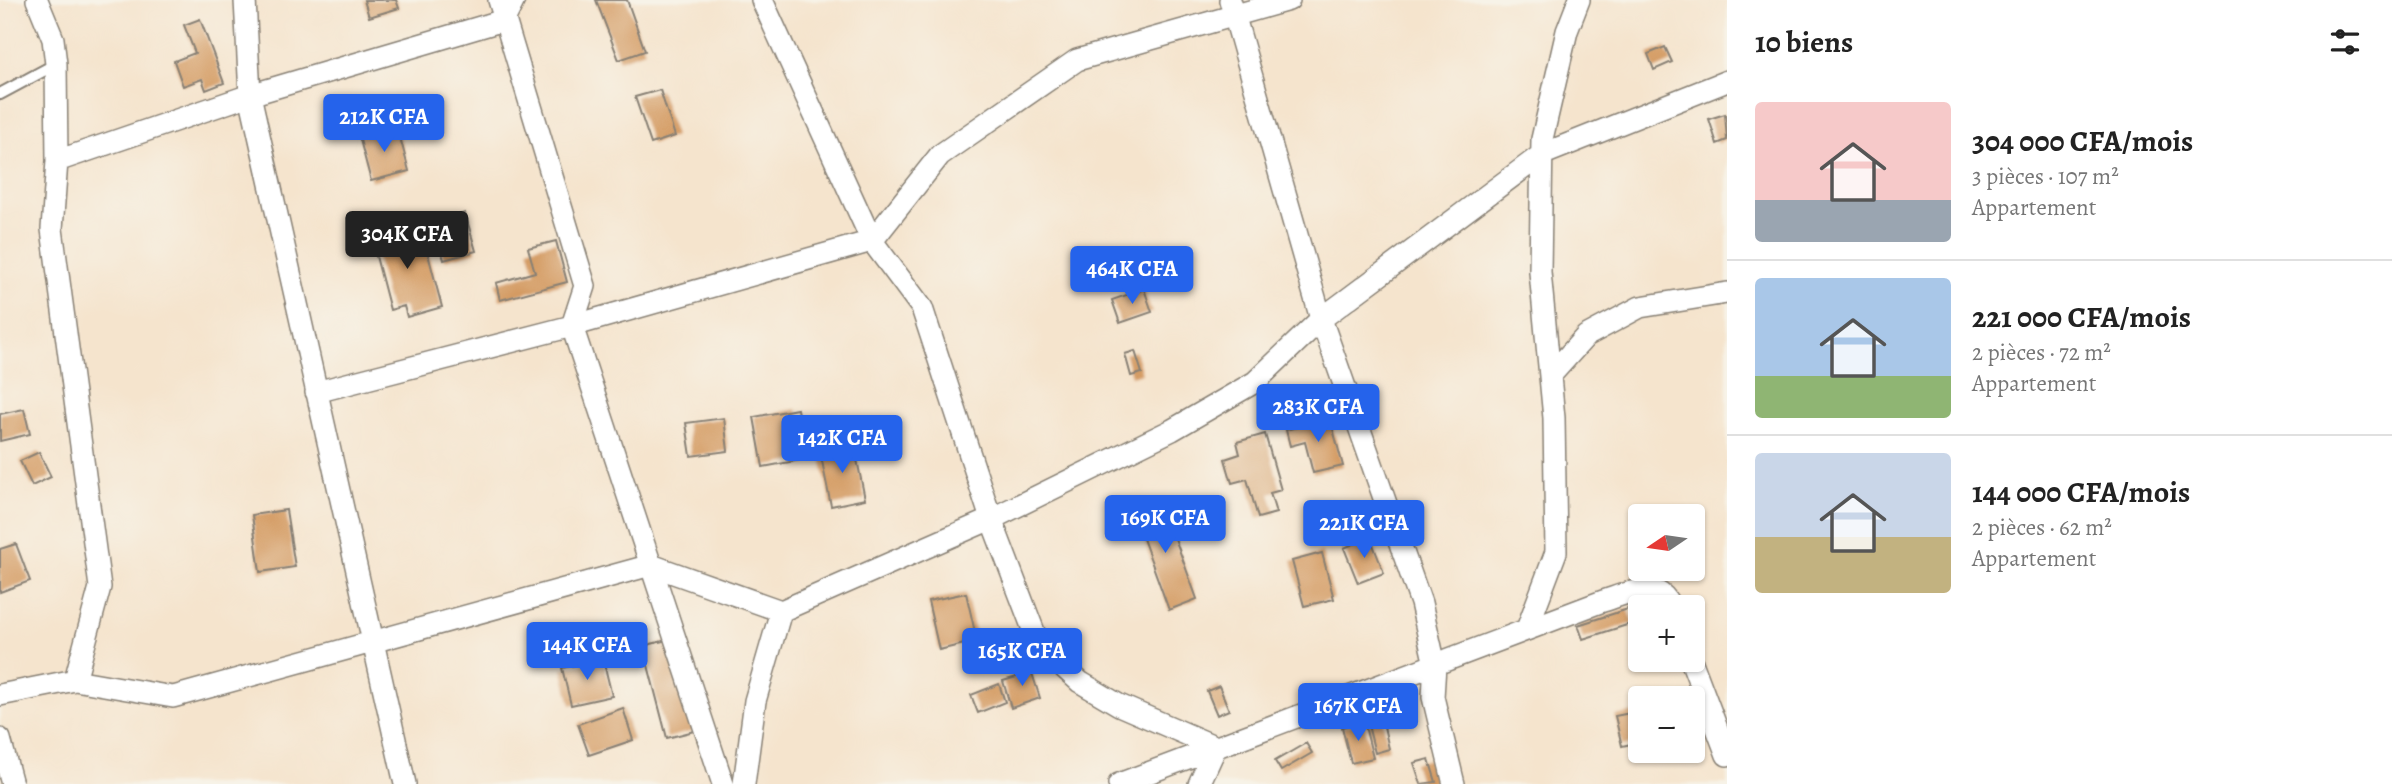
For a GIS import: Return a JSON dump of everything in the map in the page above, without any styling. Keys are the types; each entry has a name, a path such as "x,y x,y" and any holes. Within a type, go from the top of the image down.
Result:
{"street":[{"path":"37,0 53,39 56,64 57,161 52,229 100,587 75,680"},
{"path":"245,0 250,95 405,784"},
{"path":"57,161 501,10 514,0"},
{"path":"762,0 873,241 922,309 991,519 1039,645 1080,682 1119,705 1216,747"},
{"path":"316,392 572,326 873,241 940,155 1077,60 1232,8 1289,0"},
{"path":"1527,629 1556,552 1554,418 1540,272 1542,139 1564,44 1579,0"},
{"path":"1232,8 1321,319 1421,603 1435,665 1433,697 1454,784"},
{"path":"501,10 585,286 572,326 723,784"},
{"path":"0,695 75,680 173,697 651,565 781,611 991,519 1171,430 1255,382 1321,319 1541,156 1727,81"},
{"path":"1550,376 1586,336 1640,307 1727,293"},
{"path":"1119,784 1603,601 1648,588 1659,591 1662,595"},
{"path":"744,784 755,701 781,611"},
{"path":"1695,672 1727,754"},
{"path":"0,739 12,784"},
{"path":"1199,784 1216,747"}],"lane":[{"path":"0,94 56,64"}],"building":[{"path":"364,0 396,0 399,8 369,17"},
{"path":"596,0 627,0 645,51 619,60"},
{"path":"200,19 224,83 206,90 202,79 183,86 174,61 195,53 184,25"},
{"path":"1665,47 1672,62 1654,70 1648,54"},
{"path":"660,90 675,136 651,144 635,97"},
{"path":"1725,114 1727,140 1717,144 1709,119"},
{"path":"397,126 409,171 371,181 359,136"},
{"path":"465,213 476,251 444,260 433,222"},
{"path":"420,224 442,307 407,317 404,306 390,310 371,237"},
{"path":"556,241 567,282 500,300 496,283 535,272 528,248"},
{"path":"1144,289 1152,312 1120,323 1112,300"},
{"path":"1135,351 1142,373 1131,376 1125,354"},
{"path":"24,409 30,434 0,441 0,414"},
{"path":"797,409 806,459 763,467 754,417"},
{"path":"724,418 728,451 691,456 686,423"},
{"path":"1330,418 1343,466 1313,473 1305,442 1290,446 1286,430"},
{"path":"1265,434 1281,490 1270,493 1276,513 1258,518 1247,479 1232,483 1225,459 1240,454 1237,442"},
{"path":"854,445 865,499 831,506 820,451"},
{"path":"39,452 51,477 32,486 20,461"},
{"path":"1161,500 1197,599 1169,610 1133,511"},
{"path":"286,510 295,567 260,572 252,515"},
{"path":"1370,537 1384,573 1358,583 1344,548"},
{"path":"16,544 30,581 0,592 0,549"},
{"path":"1322,553 1334,599 1304,606 1292,561"},
{"path":"966,593 977,641 939,650 928,601"},
{"path":"1628,609 1628,625 1583,639 1578,625"},
{"path":"675,638 698,730 667,738 643,646"},
{"path":"603,659 612,696 571,705 562,668"},
{"path":"1030,667 1040,698 1011,708 1003,681 1017,677 1015,671"},
{"path":"999,684 1005,702 978,713 971,695"},
{"path":"1219,686 1229,710 1217,715 1207,691"},
{"path":"623,708 633,740 589,755 578,724"},
{"path":"1381,713 1389,749 1375,753 1366,717"},
{"path":"1628,713 1628,745 1622,746 1615,716"},
{"path":"1364,722 1373,758 1351,763 1342,727"},
{"path":"1306,743 1312,753 1281,771 1275,761"},
{"path":"1429,759 1436,782 1421,784 1414,763"}]}
